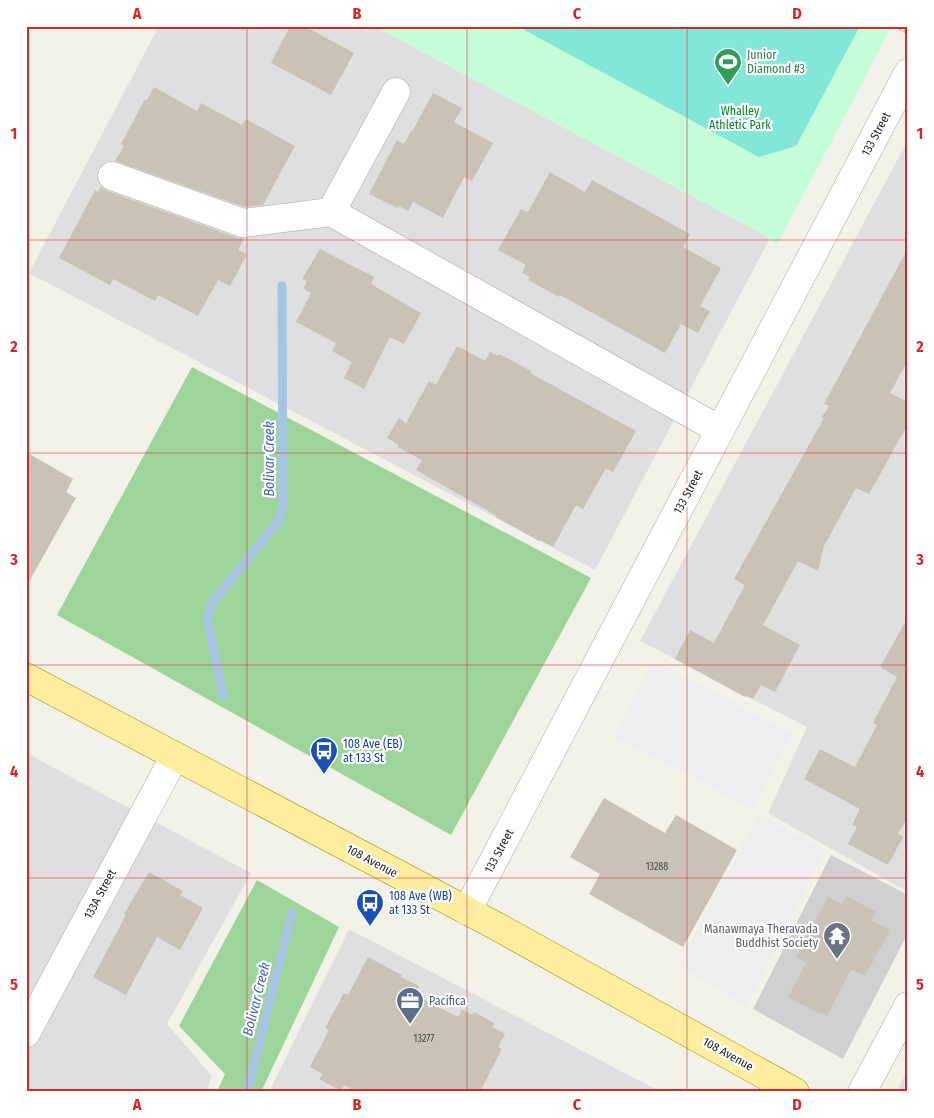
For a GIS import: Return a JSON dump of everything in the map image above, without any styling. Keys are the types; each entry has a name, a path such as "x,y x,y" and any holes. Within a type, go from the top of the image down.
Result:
{"main road":[{"name":"108 Avenue","path":"26,677 468,912 617,993 786,1089"}],"street":[{"name":"133 Street","path":"468,912 908,73"},
{"path":"331,212 396,92"},
{"path":"112,176 243,223 331,212 720,430"},
{"name":"133A Street","path":"26,1033 175,756"},
{"path":"862,1092 908,1006"}],"path":[{"path":"895,26 908,33"}],"shaded area":[{"path":"159,26 374,26 770,238 595,570 29,273"},
{"path":"908,140 908,892 768,813 807,727 640,641"},
{"path":"653,660 792,734 753,809 614,737"},
{"path":"26,753 251,873 167,1024 212,1076 206,1092 26,1092"},
{"path":"758,814 825,850 747,1006 679,966"},
{"path":"831,855 908,895 908,933 843,1059 753,1009"},
{"path":"349,929 661,1092 269,1092"},
{"path":"908,1069 908,1092 904,1092 898,1089"}],"green space":[{"name":"Whalley Athletic Park","path":"374,26 892,26 777,245 770,238"},
{"name":"Junior Diamond #3","path":"517,26 860,26 796,146 759,157"},
{"path":"192,367 591,578 451,835 57,615"},
{"path":"257,880 339,927 261,1092 217,1092 225,1074 179,1026"}],"building":[{"path":"290,26 304,26 354,53 331,95 271,63"},
{"path":"154,87 197,111 201,103 242,125 246,119 295,146 263,205 245,207 115,161 124,146 121,144 145,99 147,100"},
{"path":"433,93 462,108 454,122 493,143 472,181 464,177 443,218 413,202 408,211 369,194 397,140 404,144"},
{"path":"550,172 585,192 592,180 690,234 683,247 721,268 700,306 710,311 698,333 681,324 665,353 560,295 559,297 528,280 530,277 522,273 526,265 498,250 521,209 528,212"},
{"path":"101,187 107,191 238,238 244,238 238,250 247,254 230,286 218,280 198,316 158,295 155,301 113,279 110,285 59,258 95,190 98,192"},
{"path":"908,248 908,360 890,393 908,402 908,424 869,494 856,488 824,546 818,571 798,561 763,625 800,645 775,692 761,685 753,699 745,697 675,659 690,630 714,643 745,585 734,579 824,418 822,417 829,406 824,404"},
{"path":"320,249 374,277 371,284 421,313 404,344 390,337 364,389 344,378 352,362 332,351 336,343 296,322 311,293 303,289 307,281 302,279"},
{"path":"457,346 485,361 490,352 498,356 499,354 636,431 613,472 606,468 583,509 576,505 553,547 496,517 416,470 422,460 398,447 399,445 387,438 399,418 406,423 429,381 436,385"},
{"path":"26,452 73,479 66,492 76,498 26,587"},
{"path":"908,617 908,816 898,834 903,837 888,865 848,844 857,827 852,825 860,809 804,779 820,749 855,767 877,725 873,723 897,677 880,667"},
{"path":"604,798 665,833 676,815 737,850 683,947 589,894 600,874 570,857"},
{"path":"149,872 183,891 180,895 203,908 180,950 157,937 126,995 93,977 126,915 124,914"},
{"name":"Manawmaya Theravada Buddhist Society","path":"846,896 876,912 871,920 890,930 865,976 851,969 827,1016 788,997 806,963 796,957 828,897 842,904"},
{"name":"Pacifica","path":"368,957 419,986 415,995 458,1017 462,1009 472,1015 474,1012 494,1023 492,1027 505,1034 498,1047 502,1049 480,1092 356,1092 344,1085 341,1091 319,1079 323,1074 310,1067 329,1030 325,1028 344,993 348,995"}],"waterway":[{"name":"Bolivar Creek","path":"223,695 207,617 213,602 279,520 283,503 282,286"},
{"name":"Bolivar Creek","path":"247,1092 292,913"}],"place":[{"name":"Junior Diamond #3","path":"728,86"},
{"name":"108 Ave (EB) at 133 St","path":"324,775"},
{"name":"108 Ave (WB) at 133 St","path":"370,927"},
{"name":"Manawmaya Theravada Buddhist Society","path":"837,960"},
{"name":"Pacifica","path":"410,1025"}]}
